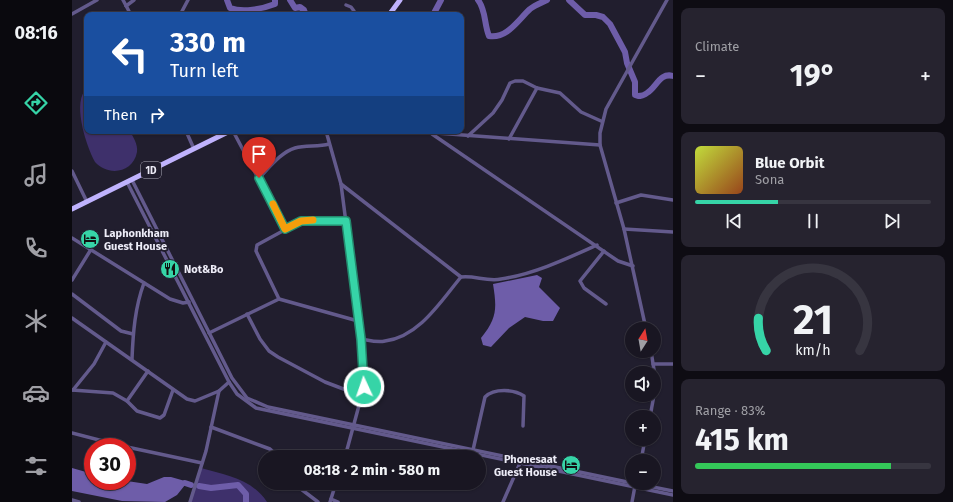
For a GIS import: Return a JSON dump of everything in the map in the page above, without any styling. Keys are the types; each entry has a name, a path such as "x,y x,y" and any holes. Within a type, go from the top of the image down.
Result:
{"highway":[{"path":"391,12 398,1"},
{"name":"1D","path":"72,209 226,134"}],"street":[{"path":"72,14 97,0"},
{"path":"123,0 129,12"},
{"path":"126,6 134,0"},
{"path":"182,12 188,0"},
{"path":"645,322 624,229 600,145 602,121 606,109 667,0"},
{"path":"346,5 352,7 354,12"},
{"path":"468,136 494,113 512,82 523,81 537,88 560,93 581,112 602,121"},
{"path":"509,139 537,88"},
{"path":"187,134 194,149"},
{"path":"234,134 259,178 285,229"},
{"path":"327,134 340,184 361,339 364,387 347,450"},
{"path":"432,134 600,145"},
{"path":"432,134 597,245 618,261 633,266"},
{"path":"259,178 288,151 296,148 329,144"},
{"path":"72,171 87,202"},
{"path":"129,181 229,382 237,394 256,408 625,482"},
{"path":"129,181 232,378 247,398 268,408 354,428 473,450 485,397 488,394 503,391 518,392 524,396 523,426"},
{"path":"340,184 461,277"},
{"path":"616,203 641,195 673,200"},
{"path":"279,299 255,247 301,221 346,221"},
{"path":"624,229 673,232"},
{"path":"72,238 90,251 170,299 183,303 188,302"},
{"path":"361,339 386,341 401,337 418,326 428,316 461,277 469,276 489,280 501,279 540,269 597,245"},
{"path":"72,280 90,251"},
{"path":"604,251 580,281 584,288 606,304"},
{"path":"132,359 133,334 139,296 144,283"},
{"path":"72,294 121,331 133,334"},
{"path":"205,334 279,299 358,321"},
{"path":"247,314 260,339 269,351 325,382 362,396"},
{"path":"72,320 132,359 187,399 195,401 219,391 229,382"},
{"path":"73,390 94,364 106,342"},
{"path":"652,358 653,364 673,364"},
{"path":"127,401 148,371"},
{"path":"73,390 109,392 127,401 137,411 160,418 164,415 173,390"},
{"path":"190,502 202,463 219,391"},
{"path":"210,427 272,450"},
{"path":"72,433 92,438"},
{"path":"136,449 202,463"},
{"path":"486,453 520,462"},
{"path":"503,502 520,462"},
{"path":"661,489 673,491"},
{"path":"302,490 318,502"},
{"path":"334,490 331,500 338,502"},
{"path":"632,502 633,490"},
{"path":"655,490 673,495"},
{"path":"72,500 79,502"}],"shaded area":[{"path":"84,92 84,134 80,112"},
{"path":"84,134 132,134 137,146 137,152 135,159 125,169 113,171 100,166 95,162"},
{"path":"537,275 542,278 539,287 560,308 553,321 543,321 525,317 509,328 491,347 483,345 481,338 493,319 495,307 493,284"},
{"path":"72,468 84,471 84,490 136,490 136,482 147,484 164,477 171,477 185,481 185,485 177,495 165,502 122,501 72,491"},
{"path":"201,468 238,479 246,483 261,494 267,502 190,502"}],"waterway":[{"path":"227,0 230,8 241,10 258,9 275,4 275,0"},
{"path":"290,0 295,8 300,7 305,12"},
{"path":"435,12 441,0"},
{"path":"478,0 484,13 489,36 501,35 507,32 530,9 547,0"},
{"path":"569,0 585,15 596,15 603,17 610,24 625,52 627,63 635,82 635,95 639,96 645,94 650,91 661,78 669,75 673,76"},
{"path":"185,483 191,485"},
{"path":"199,486 211,488 238,485 246,494 246,502"}],"slow traffic":[{"path":"273,204 285,229 301,221 313,220"}],"place":[{"name":"Laphonkham Guest House","path":"90,239"},
{"name":"Not&Bo","path":"170,269"},
{"name":"Phonesaat Guest House","path":"571,465"}],"route":[{"path":"259,178 285,229 301,221 308,220 346,221 361,339 364,387"}]}
